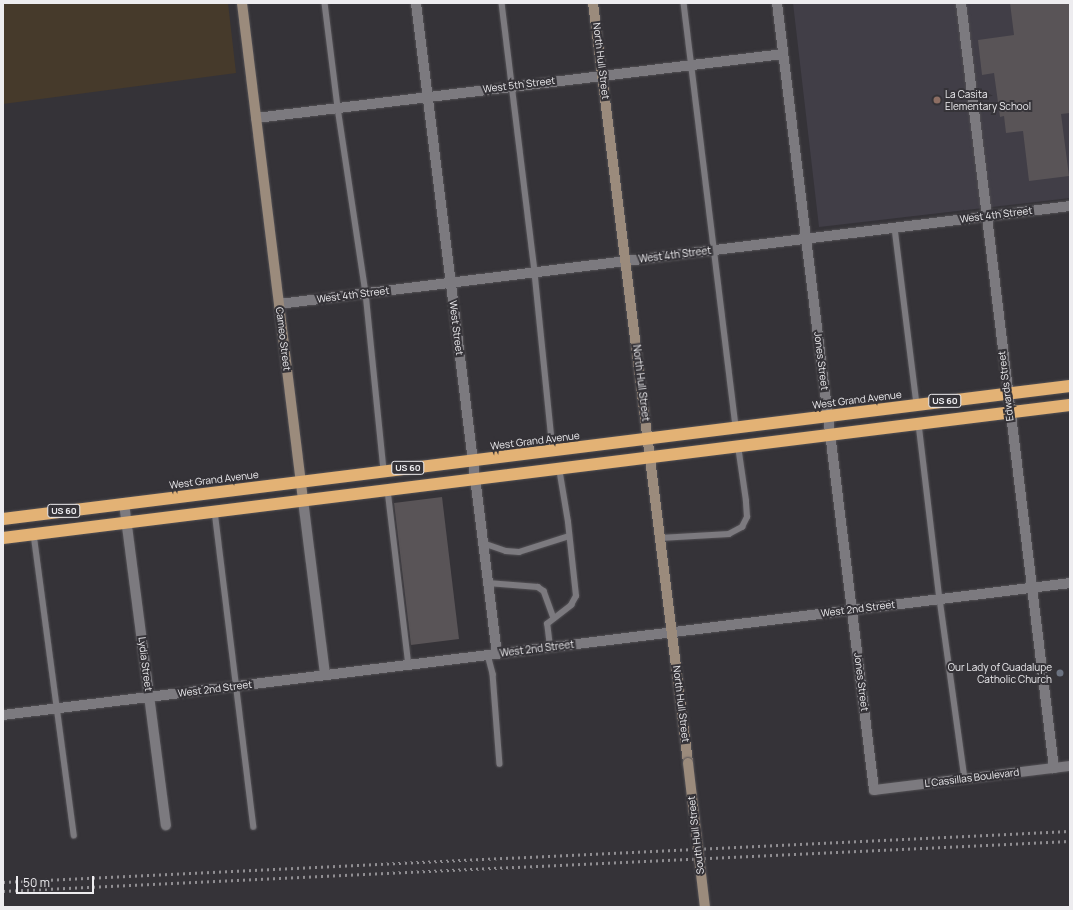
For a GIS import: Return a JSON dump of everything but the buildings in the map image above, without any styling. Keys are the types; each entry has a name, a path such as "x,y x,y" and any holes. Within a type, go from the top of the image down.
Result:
{"highway":[{"name":"West Grand Avenue","path":"3,519 1070,386"},
{"name":"US 60","path":"3,538 1070,405"}],"main road":[{"name":"Cameo Street","path":"242,3 303,500"},
{"name":"North Hull Street","path":"593,3 688,763"},
{"name":"South Hull Street","path":"688,763 705,907"}],"street":[{"name":"West Street","path":"416,3 488,583 492,655"},
{"name":"Jones Street","path":"777,3 874,790"},
{"name":"Edwards Street","path":"961,3 1007,393 1054,768"},
{"name":"West 5th Street","path":"256,118 427,96 783,54"},
{"name":"West 4th Street","path":"279,304 1070,206"},
{"name":"Cameo Street","path":"303,500 325,675"},
{"name":"Lydia Street","path":"124,503 166,824"},
{"name":"West 2nd Street","path":"3,715 1070,583"},
{"name":"L Cassillas Boulevard","path":"874,790 1070,766"}],"lane":[{"path":"325,3 338,108 366,293 384,471"},
{"path":"502,3 535,272 553,451"},
{"path":"684,3 716,250 736,427"},
{"path":"895,228 917,404"},
{"path":"919,424 940,599 965,779"},
{"path":"660,538 729,534 742,526 747,517 738,446"},
{"path":"550,647 547,624 571,606 576,596 559,468"},
{"path":"388,489 409,665"},
{"path":"215,511 254,827"},
{"path":"34,534 74,835"},
{"path":"483,543 506,551 519,552 569,536"},
{"path":"488,583 538,586 544,591 554,618"},
{"path":"492,655 500,764"}],"shaded area":[{"path":"3,3 228,3 236,73 3,104"},
{"name":"La Casita Elementary School","path":"793,3 1070,3 1070,198 819,227"}],"railway":[{"path":"3,882 1070,831"},
{"path":"3,891 1070,841"}],"place":[{"name":"La Casita Elementary School","path":"937,100"},
{"name":"Our Lady of Guadalupe Catholic Church","path":"1060,673"}]}
